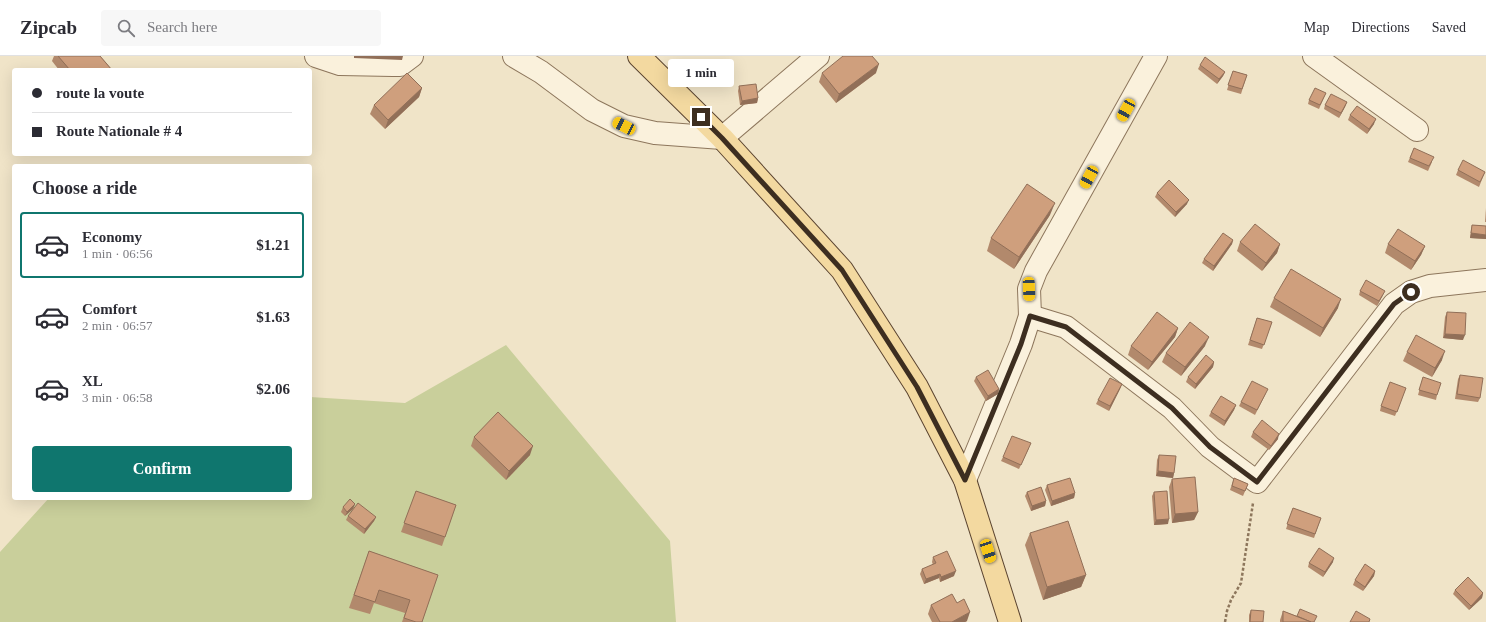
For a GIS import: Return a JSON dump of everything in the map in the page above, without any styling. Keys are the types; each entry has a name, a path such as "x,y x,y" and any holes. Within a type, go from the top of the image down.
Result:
{"main road":[{"path":"639,56 722,138 842,270 917,387 965,480 1010,622"}],"street":[{"path":"316,56 340,64 393,65 400,64 412,56"},
{"path":"514,56 541,72 592,110 624,126 654,134 722,138 818,56"},
{"path":"965,480 1021,344 1030,316 1029,289 1036,271 1156,56"},
{"path":"1314,56 1417,130"},
{"path":"1030,316 1066,327 1172,408 1210,447 1257,482 1394,304 1411,292 1430,286 1486,280"}],"path":[{"path":"1225,622 1231,600 1241,583 1257,482"}],"green space":[{"path":"506,345 670,541 676,622 0,622 0,552 47,500 312,500 312,397 405,403"}],"building":[{"path":"58,56 100,56 110,68 68,68"},
{"path":"843,56 872,56 879,64 839,94 822,73"},
{"path":"1205,57 1225,72 1219,79 1200,65"},
{"path":"1233,71 1247,75 1242,89 1228,85"},
{"path":"407,73 422,88 388,120 374,105"},
{"path":"756,84 758,98 742,101 739,86"},
{"path":"1315,88 1326,93 1320,105 1309,100"},
{"path":"1331,94 1347,102 1341,113 1325,105"},
{"path":"1357,106 1376,119 1369,129 1350,115"},
{"path":"1414,148 1434,157 1429,166 1410,158"},
{"path":"1463,160 1485,172 1480,182 1458,170"},
{"path":"1169,180 1189,200 1176,212 1157,193"},
{"path":"1027,184 1055,203 1019,257 991,238"},
{"path":"1255,224 1280,244 1266,263 1240,242"},
{"path":"1472,225 1486,226 1486,235 1471,233"},
{"path":"1398,229 1425,246 1415,261 1388,244"},
{"path":"1223,233 1233,240 1214,266 1204,259"},
{"path":"1291,269 1341,299 1323,328 1274,298"},
{"path":"1366,280 1385,291 1379,301 1360,291"},
{"path":"1157,312 1178,328 1152,362 1131,346"},
{"path":"1447,312 1466,313 1465,335 1445,334"},
{"path":"1257,318 1272,322 1264,345 1250,340"},
{"path":"1190,322 1209,337 1185,367 1166,353"},
{"path":"1416,335 1445,351 1435,368 1407,352"},
{"path":"1206,355 1214,362 1196,384 1188,377"},
{"path":"988,370 999,389 988,396 976,377"},
{"path":"1460,375 1483,378 1480,398 1457,394"},
{"path":"1423,377 1441,383 1437,395 1419,390"},
{"path":"1110,378 1122,384 1110,406 1098,400"},
{"path":"1252,381 1268,389 1257,410 1241,402"},
{"path":"1390,382 1406,388 1397,412 1381,406"},
{"path":"1221,396 1236,405 1225,421 1211,412"},
{"path":"498,412 533,446 509,471 474,437"},
{"path":"1262,420 1279,434 1271,446 1253,432"},
{"path":"1012,436 1031,443 1021,465 1003,457"},
{"path":"1159,455 1176,456 1174,473 1158,471"},
{"path":"1195,477 1198,512 1175,514 1172,479"},
{"path":"1070,478 1075,493 1052,501 1047,485"},
{"path":"1234,478 1248,484 1245,491 1232,486"},
{"path":"1041,487 1046,501 1032,506 1027,492"},
{"path":"416,491 456,505 445,537 404,523"},
{"path":"1167,491 1169,519 1156,520 1154,492"},
{"path":"350,499 355,504 347,512 343,507"},
{"path":"358,503 376,517 365,529 348,516"},
{"path":"1293,508 1321,518 1315,534 1287,524"},
{"path":"1068,521 1086,575 1047,587 1030,533"},
{"path":"1319,548 1334,558 1325,572 1309,563"},
{"path":"369,551 438,575 422,622 416,622 404,618 410,600 379,590 375,602 354,595"},
{"path":"947,551 956,571 941,577 940,574 926,579 922,569 936,563 933,557"},
{"path":"1365,564 1375,571 1365,587 1355,580"},
{"path":"1468,577 1483,593 1471,606 1455,590"},
{"path":"952,594 957,603 964,599 970,612 952,622 940,622 931,605"},
{"path":"1300,609 1317,616 1314,622 1297,616"},
{"path":"1251,610 1264,611 1263,622 1250,622"},
{"path":"1283,611 1311,622 1283,622"},
{"path":"1356,611 1370,619 1369,622 1350,622"}],"route":[{"path":"701,117 722,138 842,270 917,387 965,480 1021,344 1030,316 1066,327 1172,408 1210,447 1257,482 1394,304 1411,292"}]}
